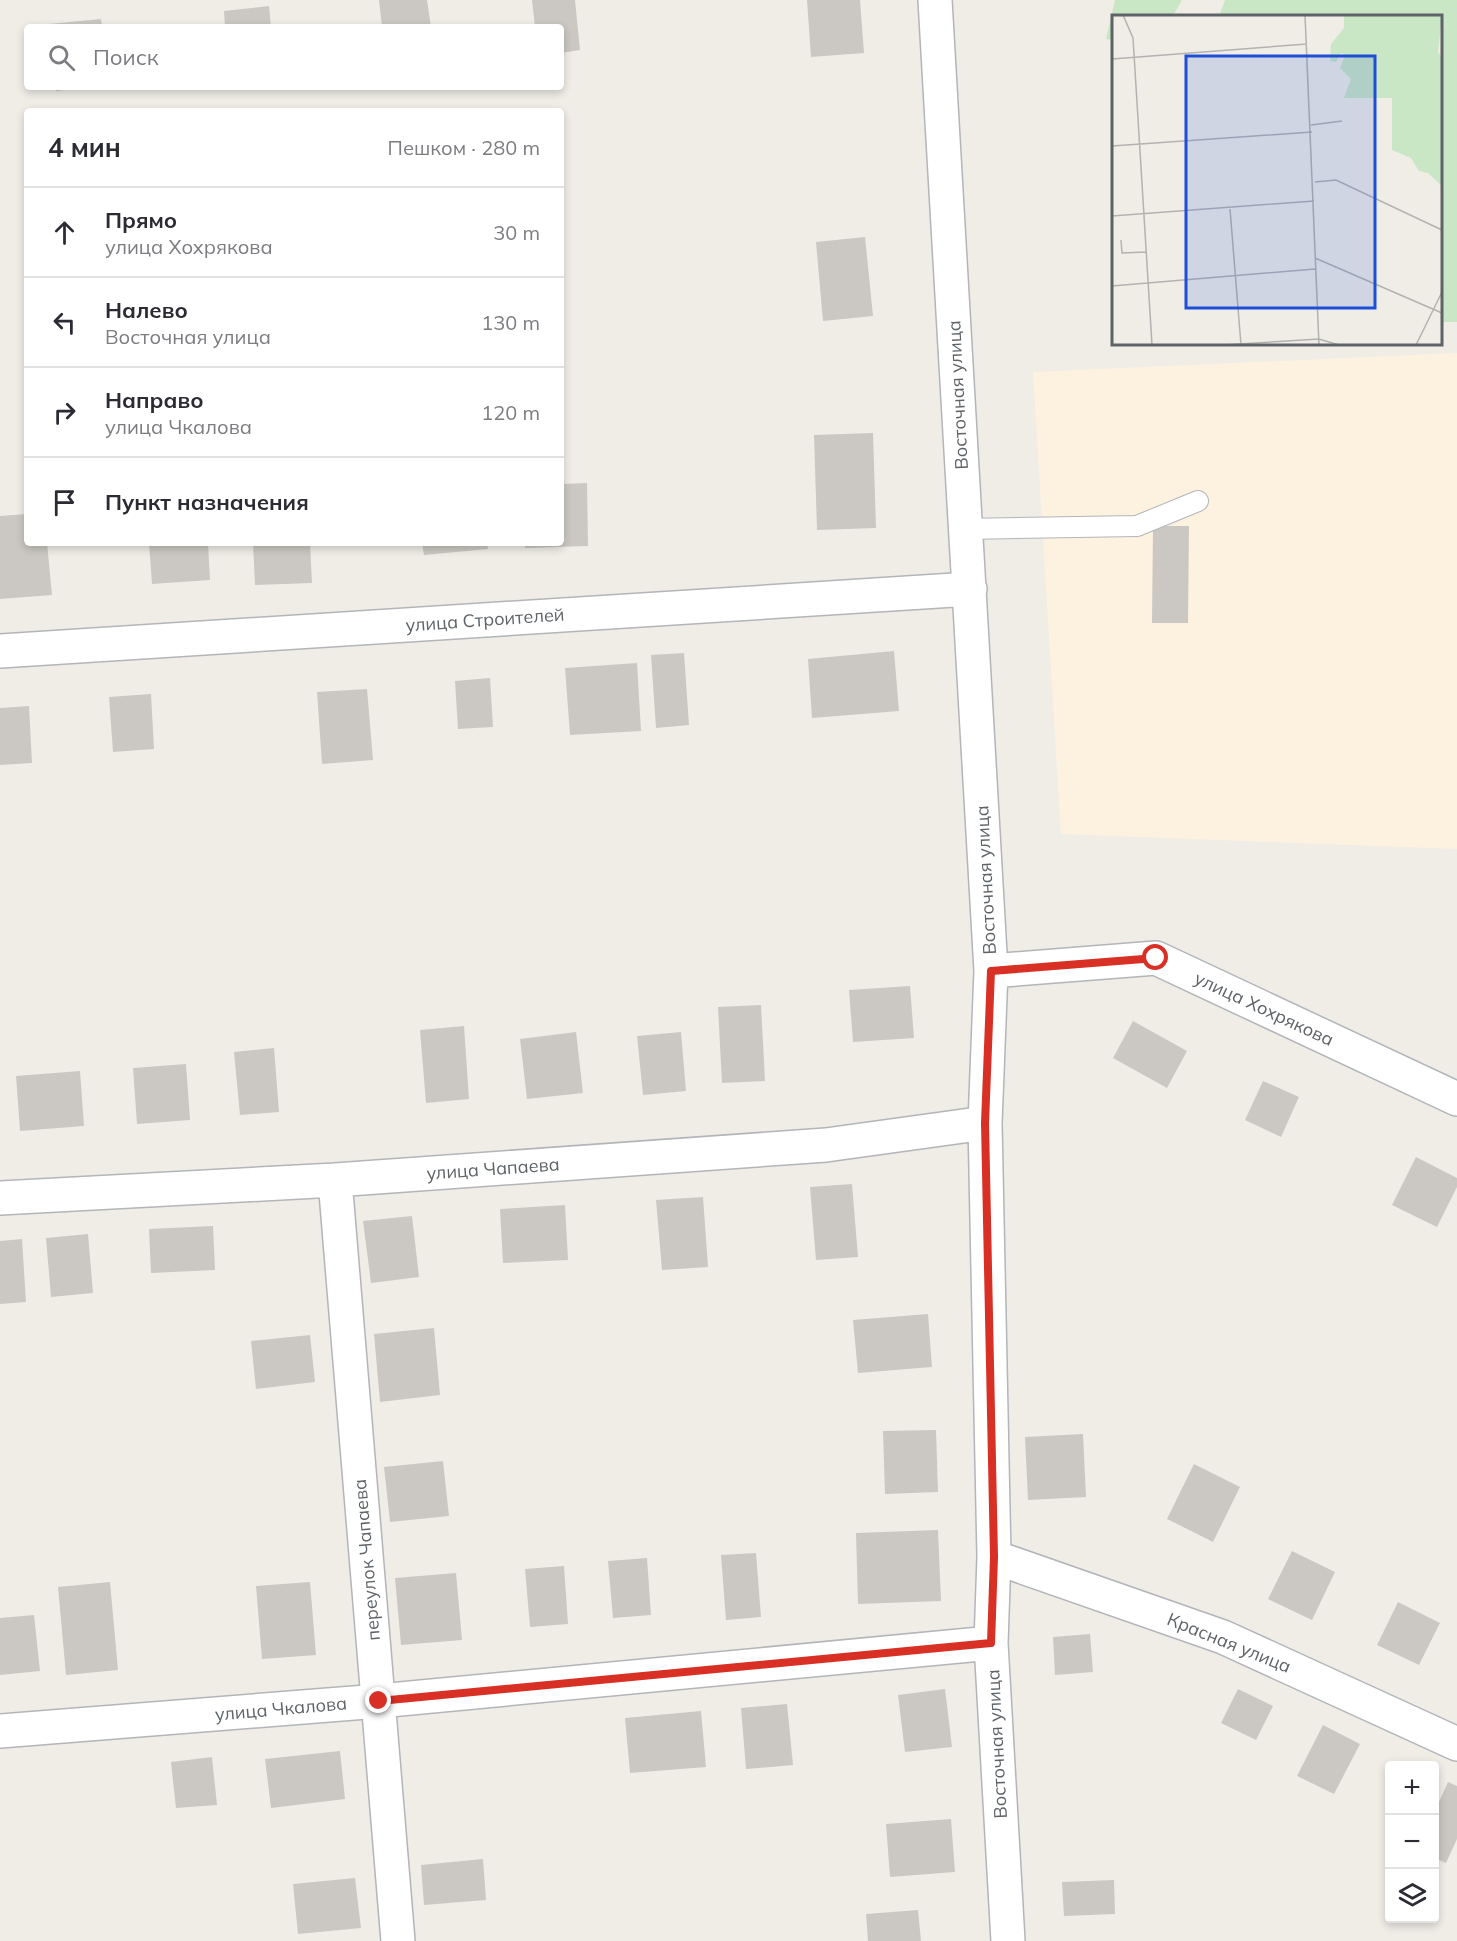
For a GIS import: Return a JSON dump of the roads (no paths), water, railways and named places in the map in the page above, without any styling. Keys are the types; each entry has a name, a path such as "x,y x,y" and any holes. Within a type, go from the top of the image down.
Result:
{"street":[{"name":"Восточная улица","path":"935,0 991,971 985,1123 994,1557 991,1643 1008,1941"},
{"name":"улица Строителей","path":"0,651 970,590"},
{"name":"улица Хохрякова","path":"991,971 1156,958 1457,1099"},
{"name":"улица Чапаева","path":"0,1198 335,1180 826,1145 985,1123"},
{"name":"переулок Чапаева","path":"335,1180 398,1941"},
{"name":"Красная улица","path":"994,1557 1223,1637 1457,1744"},
{"name":"улица Чкалова","path":"0,1731 379,1701 991,1643"}],"lane":[{"path":"966,529 1137,526 1198,501"}]}
